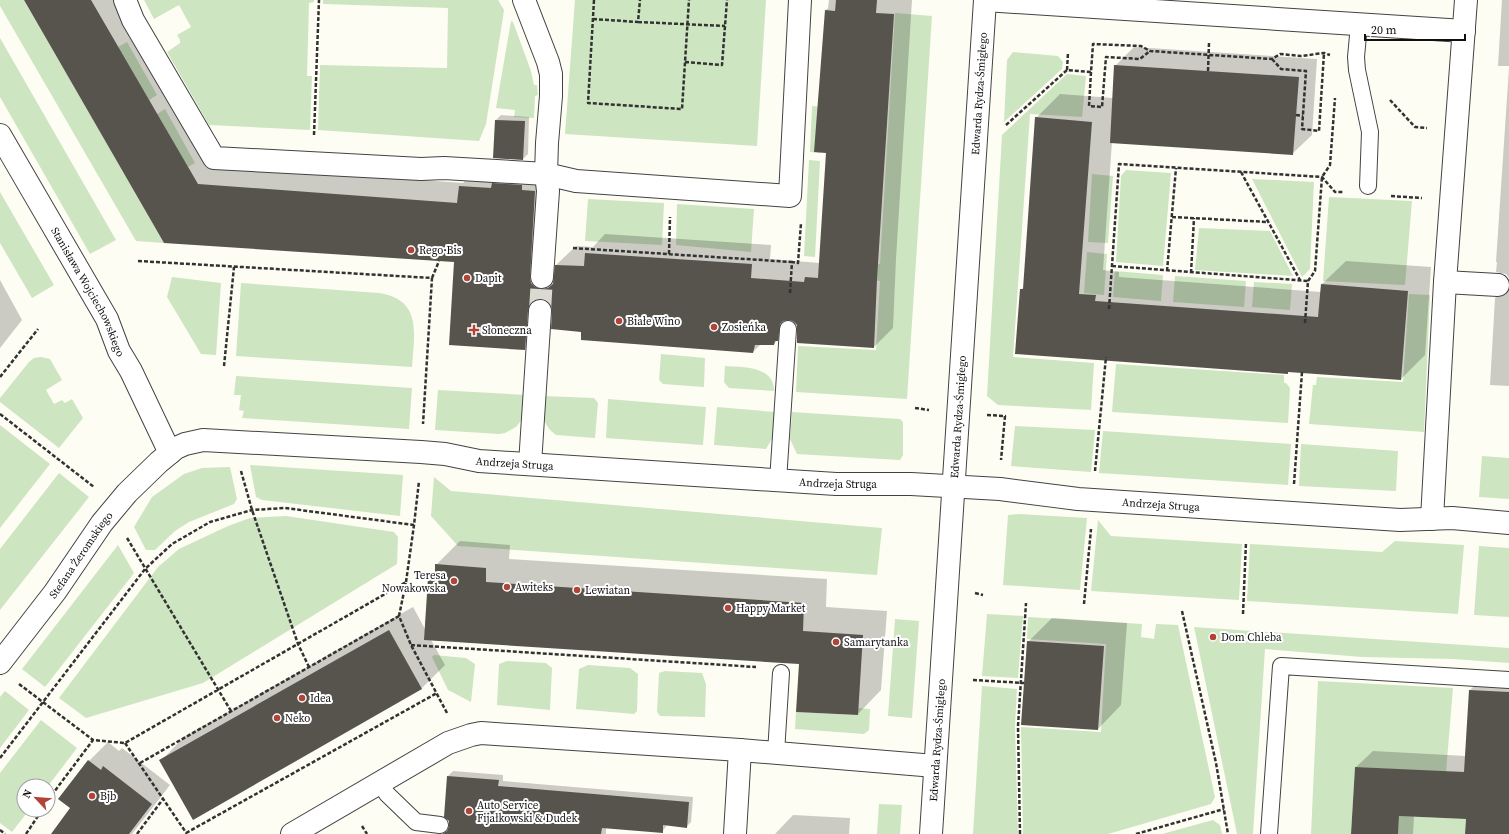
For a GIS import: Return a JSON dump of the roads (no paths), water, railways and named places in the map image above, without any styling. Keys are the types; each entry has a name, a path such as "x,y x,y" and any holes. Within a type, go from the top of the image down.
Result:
{"street":[{"path":"125,0 133,20 214,158 546,174 576,182 790,196 800,0"},
{"path":"524,0 548,62 551,74 546,174 548,192 542,277"},
{"path":"985,0 1464,32"},
{"name":"Edwarda Rydza-Śmigłego","path":"931,834 985,0"},
{"path":"1432,519 1445,282 1466,0"},
{"name":"Stanisława Wojciechowskiego","path":"0,135 106,319 119,351 131,371 170,453"},
{"path":"1445,282 1498,285"},
{"path":"530,464 540,311"},
{"name":"Andrzeja Struga","path":"170,453 185,444 194,441 217,440 421,452 445,454 479,461 836,484 911,484 954,486 1021,491 1078,499 1400,520 1459,519 1509,524"},
{"name":"Stefana Żeromskiego","path":"0,663 55,592 111,512 137,483 170,453"},
{"path":"292,834 448,743 460,738 481,733 740,750 935,766"},
{"path":"735,834 740,750"}],"lane":[{"path":"1359,25 1356,57 1357,70 1370,132 1368,186"},
{"path":"778,480 788,329"},
{"path":"1269,834 1281,666 1509,680"},
{"path":"776,753 781,673"},
{"path":"380,783 387,794 416,822 440,825"}],"tunnel":[{"path":"540,311 542,277"}],"place":[{"name":"Rego·Bis","path":"411,250"},
{"name":"Dapit","path":"467,278"},
{"name":"Białe Wino","path":"619,321"},
{"name":"Zosieńka","path":"714,327"},
{"name":"Słoneczna","path":"474,330"},
{"name":"Teresa Nowakowska","path":"454,581"},
{"name":"Awiteks","path":"507,587"},
{"name":"Lewiatan","path":"577,590"},
{"name":"Happy Market","path":"728,608"},
{"name":"Dom Chleba","path":"1213,637"},
{"name":"Samarytanka","path":"836,642"},
{"name":"Idea","path":"302,698"},
{"name":"Neko","path":"277,718"},
{"name":"Bjb","path":"92,796"},
{"name":"Auto Service Fijałkowski & Dudek","path":"469,811"}]}
